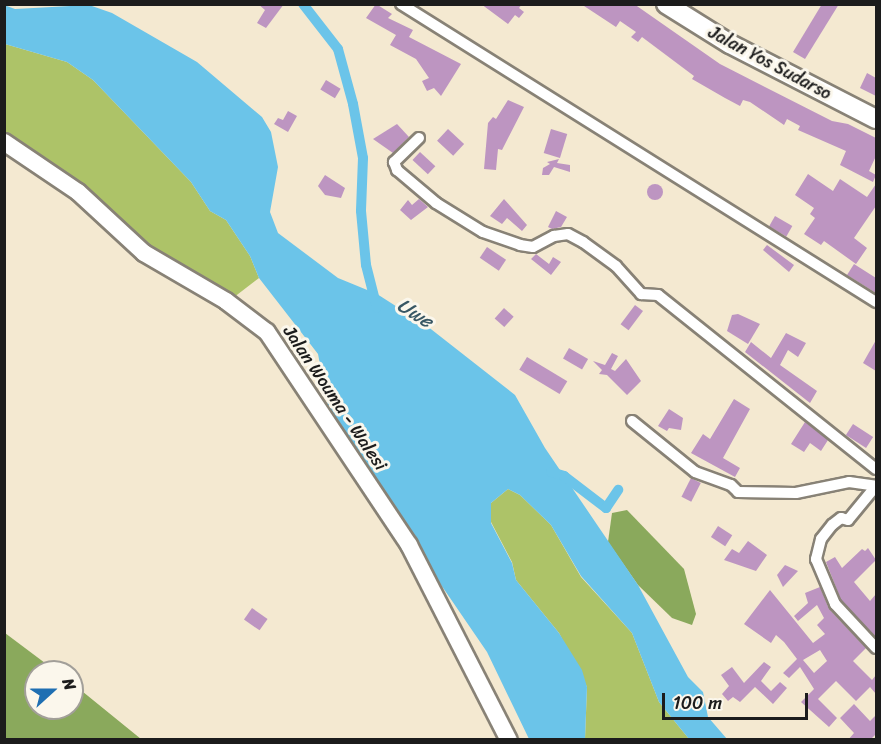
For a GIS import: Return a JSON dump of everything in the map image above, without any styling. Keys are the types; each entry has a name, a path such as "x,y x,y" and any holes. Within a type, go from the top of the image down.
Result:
{"main road":[{"name":"Jalan Yos Sudarso","path":"666,4 730,44 876,119"}],"street":[{"path":"400,4 876,303"},
{"path":"419,138 394,162 397,170 436,203 483,231 520,245 533,247 554,236 568,234 583,242 616,266 641,294 658,295 876,469"},
{"name":"Jalan Wouma - Walesi","path":"4,141 78,192 144,253 226,301 267,332 409,545 509,740"},
{"path":"632,421 696,472 723,482 738,492 796,493 849,482 876,486"},
{"path":"876,486 848,520 841,518 832,525 821,539 816,559 835,604 876,648"}],"green space":[{"path":"5,44 67,62 93,80 191,182 210,211 226,220 250,256 259,278 229,301 158,262 5,142"},
{"path":"508,489 520,495 551,525 581,577 632,633 659,702 689,739 585,739 587,687 559,633 516,580 512,562 491,522 491,503"},
{"path":"627,510 684,569 696,614 692,625 672,618 638,585 608,542 612,513"},
{"path":"5,633 41,660 24,660 24,720 84,720 84,693 141,739 5,739"}],"water":[{"path":"4,5 15,9 89,5 112,13 197,62 262,117 271,132 278,167 270,212 278,233 338,278 377,294 427,326 515,395 545,448 638,585 688,677 703,692 708,717 727,739 689,739 659,702 632,633 581,576 551,525 520,495 508,489 491,503 491,523 512,563 516,580 559,633 582,670 587,687 585,739 529,739 487,652 361,468 328,406 318,354 259,278 250,256 226,220 210,211 191,182 93,80 67,62 5,44"}],"building":[{"path":"258,4 284,4 266,28 257,23 265,10"},
{"path":"376,4 392,14 388,18 413,30 409,37 461,64 441,96 434,88 427,91 422,81 429,78 416,59 390,45 396,35 366,18"},
{"path":"481,4 522,4 519,8 524,12 519,18 515,15 508,24"},
{"path":"581,4 634,4 720,64 832,121 848,124 876,138 876,156 869,171 876,175 873,182 840,165 846,151 798,130 800,126 787,119 784,125 750,102 743,100 740,106 725,98 692,79 694,76 642,37 638,42 631,37 636,32 620,21 616,27"},
{"path":"822,4 839,4 805,59 793,52"},
{"path":"867,73 876,78 876,96 860,88"},
{"path":"326,80 341,89 335,98 320,89"},
{"path":"508,100 524,107 502,150 498,149 496,170 484,169 488,123 493,117 496,119"},
{"path":"288,111 297,116 288,132 274,124 278,118 283,120"},
{"path":"397,124 409,137 393,153 373,139"},
{"path":"448,129 464,144 453,156 437,141"},
{"path":"551,129 567,134 560,158 544,153"},
{"path":"420,152 435,166 428,174 412,160"},
{"path":"559,159 557,163 570,165 570,172 554,167 549,175 542,175 543,168 550,164 547,162"},
{"path":"808,174 833,191 840,179 867,197 876,184 876,206 854,238 867,248 856,264 824,241 821,245 804,234 815,218 810,214 814,208 795,195"},
{"path":"325,175 345,188 341,198 325,195 318,186"},
{"path":"655,184 661,186 663,192 661,198 655,200 649,198 647,192 649,186"},
{"path":"419,199 428,207 411,220 400,210 408,200 412,205"},
{"path":"504,199 527,225 522,231 507,218 502,224 490,216"},
{"path":"556,211 567,217 561,227 552,229 548,227"},
{"path":"775,216 792,226 786,236 769,226"},
{"path":"767,245 794,265 789,272 763,250"},
{"path":"487,247 506,260 499,271 480,258"},
{"path":"536,254 549,264 553,257 561,262 551,275 531,259"},
{"path":"854,264 876,278 876,293 847,275"},
{"path":"635,305 643,311 629,330 621,324"},
{"path":"504,308 514,317 504,327 495,318"},
{"path":"738,314 760,324 748,344 727,331 732,315"},
{"path":"786,333 806,343 798,357 788,350 780,365 817,391 810,403 745,352 751,342 771,358"},
{"path":"876,340 876,371 863,363"},
{"path":"569,348 588,359 582,369 563,358"},
{"path":"612,353 618,356 611,369 615,371 626,359 641,381 627,395 607,375 599,374 602,370 593,361 605,365"},
{"path":"527,357 567,381 560,394 519,370"},
{"path":"734,399 750,409 723,458 740,468 735,477 691,453 703,434 710,439"},
{"path":"669,409 683,418 681,430 669,428 667,431 658,426"},
{"path":"805,422 828,440 821,451 810,443 804,452 791,444"},
{"path":"853,424 873,437 866,448 846,435"},
{"path":"691,478 701,483 691,502 681,497"},
{"path":"718,526 732,535 725,546 711,537"},
{"path":"748,541 767,555 756,571 724,560 732,549 739,553"},
{"path":"868,548 876,560 854,582 870,601 876,594 876,638 841,600 826,562 835,557 842,568 862,549 865,551"},
{"path":"785,565 798,571 783,587 777,575"},
{"path":"820,587 829,609 866,648 853,661 872,680 876,675 876,694 870,687 856,701 836,681 818,699 837,718 829,727 801,702 814,689 800,667 789,678 783,673 797,659 784,642 776,635 771,643 744,624 770,590 813,643 825,634 817,625 824,618 817,605 798,621 794,616 808,603 805,593","holes":["820,650 827,661 814,673 803,660"]},
{"path":"252,608 268,619 260,630 244,619"},
{"path":"764,662 771,667 761,681 771,691 780,682 787,688 773,704 755,687 740,702 733,697 728,701 722,694 729,686 721,675 732,667 744,683"},
{"path":"854,704 870,721 876,715 876,734 870,740 848,740 854,733 840,718"}],"waterway":[{"path":"303,4 338,49 353,104 363,158 361,211 366,265 377,308"},
{"path":"551,472 564,476 606,508 618,490"}],"water label":[{"name":"Uwe","path":"415,313"}]}
